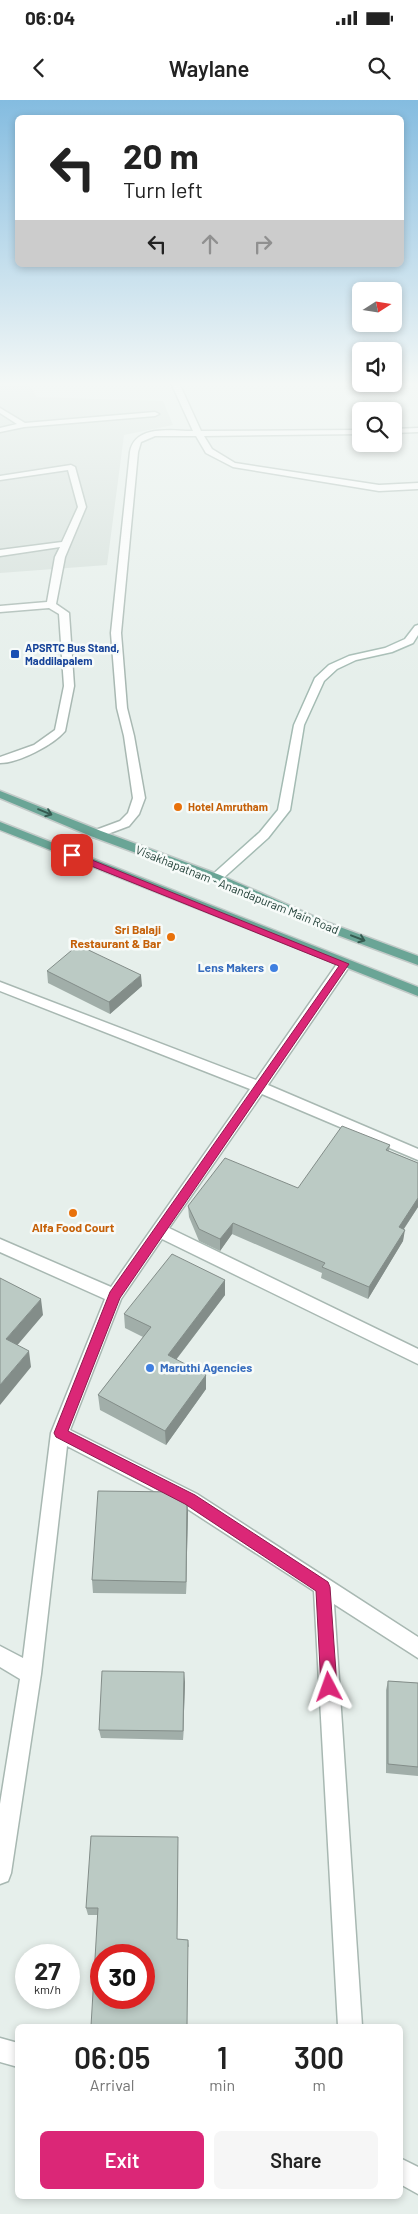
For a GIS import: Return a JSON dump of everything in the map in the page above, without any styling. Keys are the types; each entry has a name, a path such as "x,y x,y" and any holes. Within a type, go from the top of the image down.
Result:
{"main road":[{"name":"Visakhapatnam - Anandapuram Main Road","path":"0,794 96,834 216,878 324,926 418,961"},
{"path":"0,826 418,992"}],"street":[{"path":"51,605 60,557 82,506 75,482"},
{"path":"96,834 125,825 137,808 139,798 129,736 122,708 116,633 131,482"},
{"path":"339,482 379,488 418,486"},
{"path":"0,553 65,544"},
{"path":"0,609 51,605 64,613 69,686 60,731 38,746 6,760 0,760"},
{"path":"216,878 264,835 284,810 299,725 319,680 332,667 353,658 388,650 409,641 418,628"},
{"path":"0,1873 30,1674 60,1433 114,1296 344,964"},
{"path":"0,986 259,1087 418,1155"},
{"path":"159,1230 418,1358"},
{"path":"0,1245 114,1296"},
{"path":"60,1433 190,1500 418,1648"},
{"path":"323,1587 350,2024"},
{"path":"0,1656 30,1674"},
{"path":"0,2050 15,2053"},
{"path":"403,2172 418,2181"}],"shaded area":[{"path":"0,482 118,482 107,565 0,573"}],"building":[{"path":"78,945 141,975 109,1002 47,971"},
{"path":"342,1126 390,1145 386,1150 418,1163 418,1198 399,1227 405,1230 369,1287 322,1267 325,1263 233,1223 220,1239 199,1229 188,1206 225,1158 298,1188"},
{"path":"172,1254 225,1280 168,1355 206,1375 165,1431 98,1395 151,1327 124,1314"},
{"path":"0,1278 41,1299 6,1339 29,1351 0,1385"},
{"path":"98,1491 178,1492 187,1498 186,1582 92,1580"},
{"path":"102,1671 184,1672 183,1731 99,1730"},
{"path":"388,1681 418,1683 418,1767 388,1764"},
{"path":"91,1836 178,1837 177,1939 188,1940 187,2024 91,2024 92,2009 155,2009 155,1944 96,1944 98,1908 86,1908"}],"place":[{"name":"APSRTC Bus Stand, Maddilapalem","path":"15,654"},
{"name":"Hotel Amrutham","path":"178,807"},
{"name":"Sri Balaji Restaurant & Bar","path":"171,937"},
{"name":"Lens Makers","path":"274,968"},
{"name":"Alfa Food Court","path":"73,1213"},
{"name":"Maruthi Agencies","path":"150,1368"}],"route":[{"path":"72,855 344,964 114,1296 60,1433 190,1500 323,1587 329,1687"}]}
